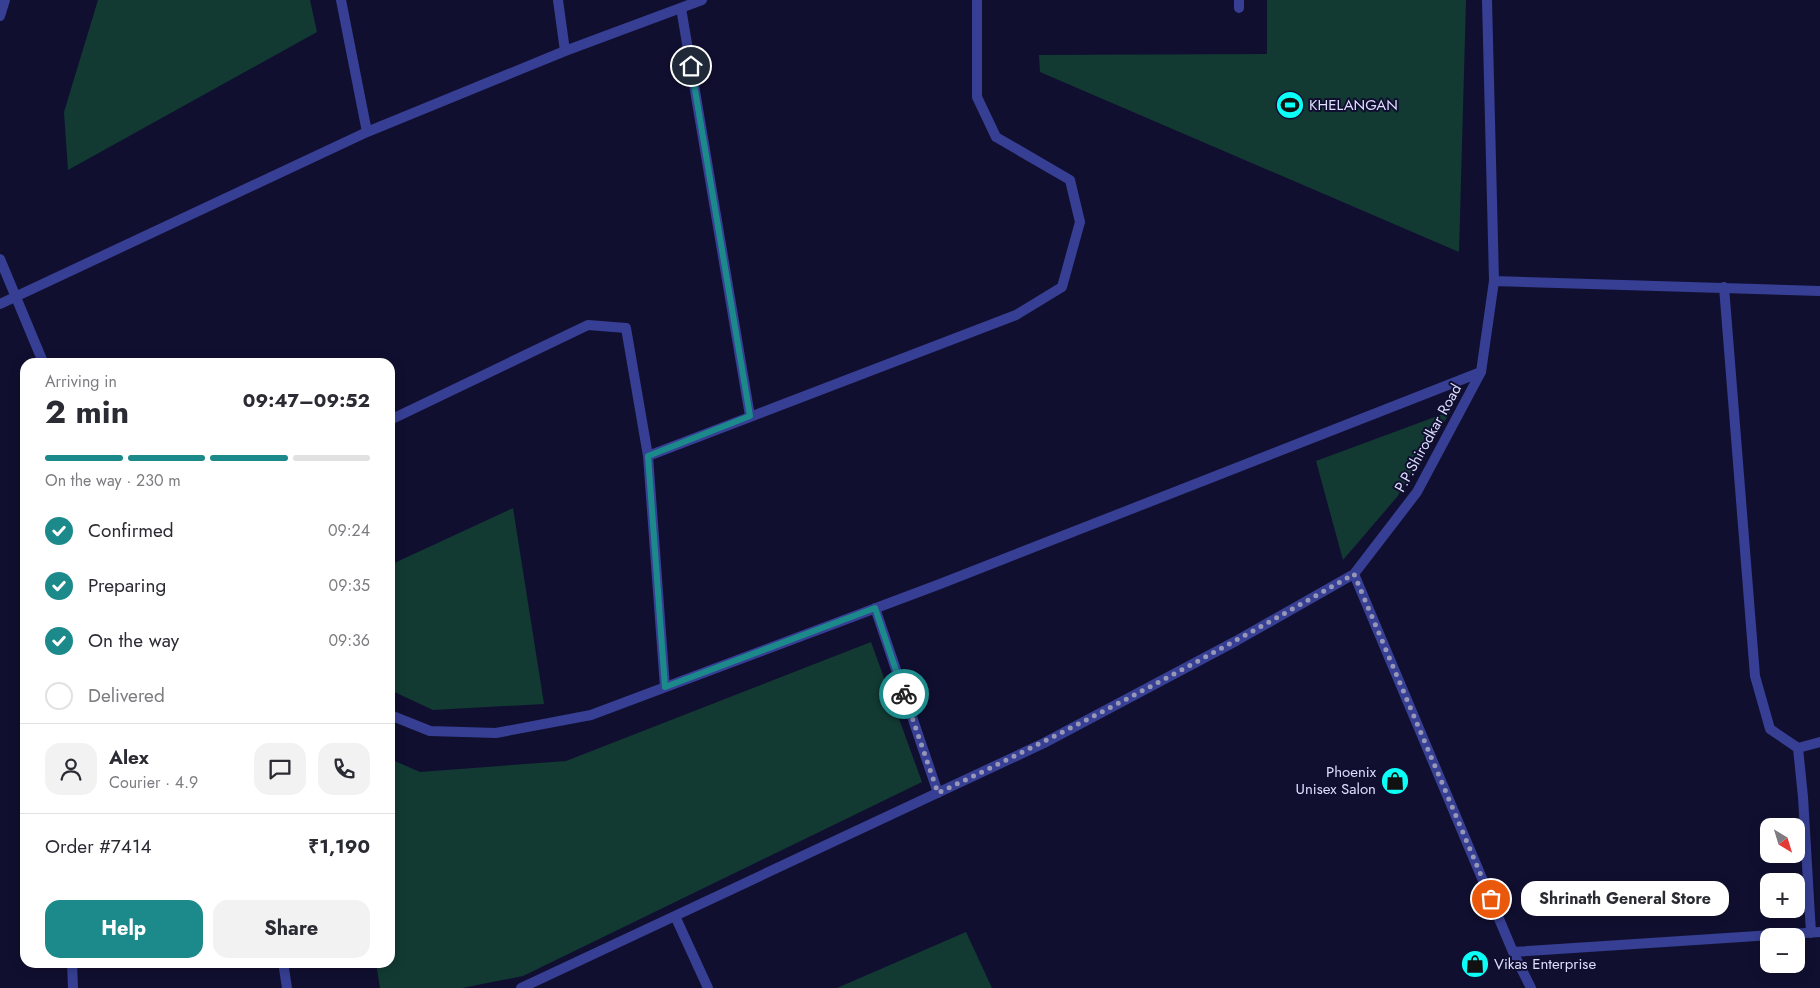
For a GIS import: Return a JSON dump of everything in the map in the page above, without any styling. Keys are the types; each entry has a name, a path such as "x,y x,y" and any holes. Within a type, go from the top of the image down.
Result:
{"street":[{"path":"0,16 5,0"},
{"path":"341,0 367,132"},
{"path":"558,0 565,51"},
{"path":"0,304 367,132 565,51 702,0"},
{"path":"648,456 1016,315 1062,287 1080,222 1070,180 996,137 977,97 978,0"},
{"name":"P.P.Shirodkar Road","path":"1354,574 1417,492 1482,372 1494,282 1487,0"},
{"path":"681,8 750,416"},
{"path":"0,259 41,358"},
{"path":"1494,282 1820,291"},
{"path":"1724,287 1755,676 1770,729 1798,748 1820,742"},
{"path":"395,418 588,325 626,328 648,456 665,687"},
{"path":"395,717 430,731 496,733 591,715 875,608 1482,372"},
{"path":"521,988 1053,738 1236,642 1354,574 1513,952 1531,988"},
{"path":"875,608 938,793"},
{"path":"1513,952 1815,932 1798,748"},
{"path":"675,916 708,988"},
{"path":"72,968 74,988"},
{"path":"284,968 287,988"}],"green space":[{"path":"98,0 310,0 317,32 68,170 64,112"},
{"name":"KHELANGAN","path":"1267,0 1466,0 1459,252 1040,72 1039,55 1267,54"},
{"path":"1451,411 1397,497 1343,560 1316,461"},
{"path":"513,508 544,704 433,710 395,692 395,563"},
{"path":"871,642 922,782 523,976 462,988 380,988 377,968 395,968 395,761 420,772 566,761"},
{"path":"966,932 992,988 837,988"}],"way so far":[{"path":"904,694 938,793 1062,733 1236,642 1354,574 1491,899"}],"place":[{"name":"KHELANGAN","path":"1290,105"},
{"name":"Phoenix Unisex Salon","path":"1395,781"},
{"name":"Shrinath General Store","path":"1491,899"},
{"name":"Vikas Enterprise","path":"1475,964"}],"route":[{"path":"691,66 750,416 648,456 665,687 875,608 904,694"}]}
